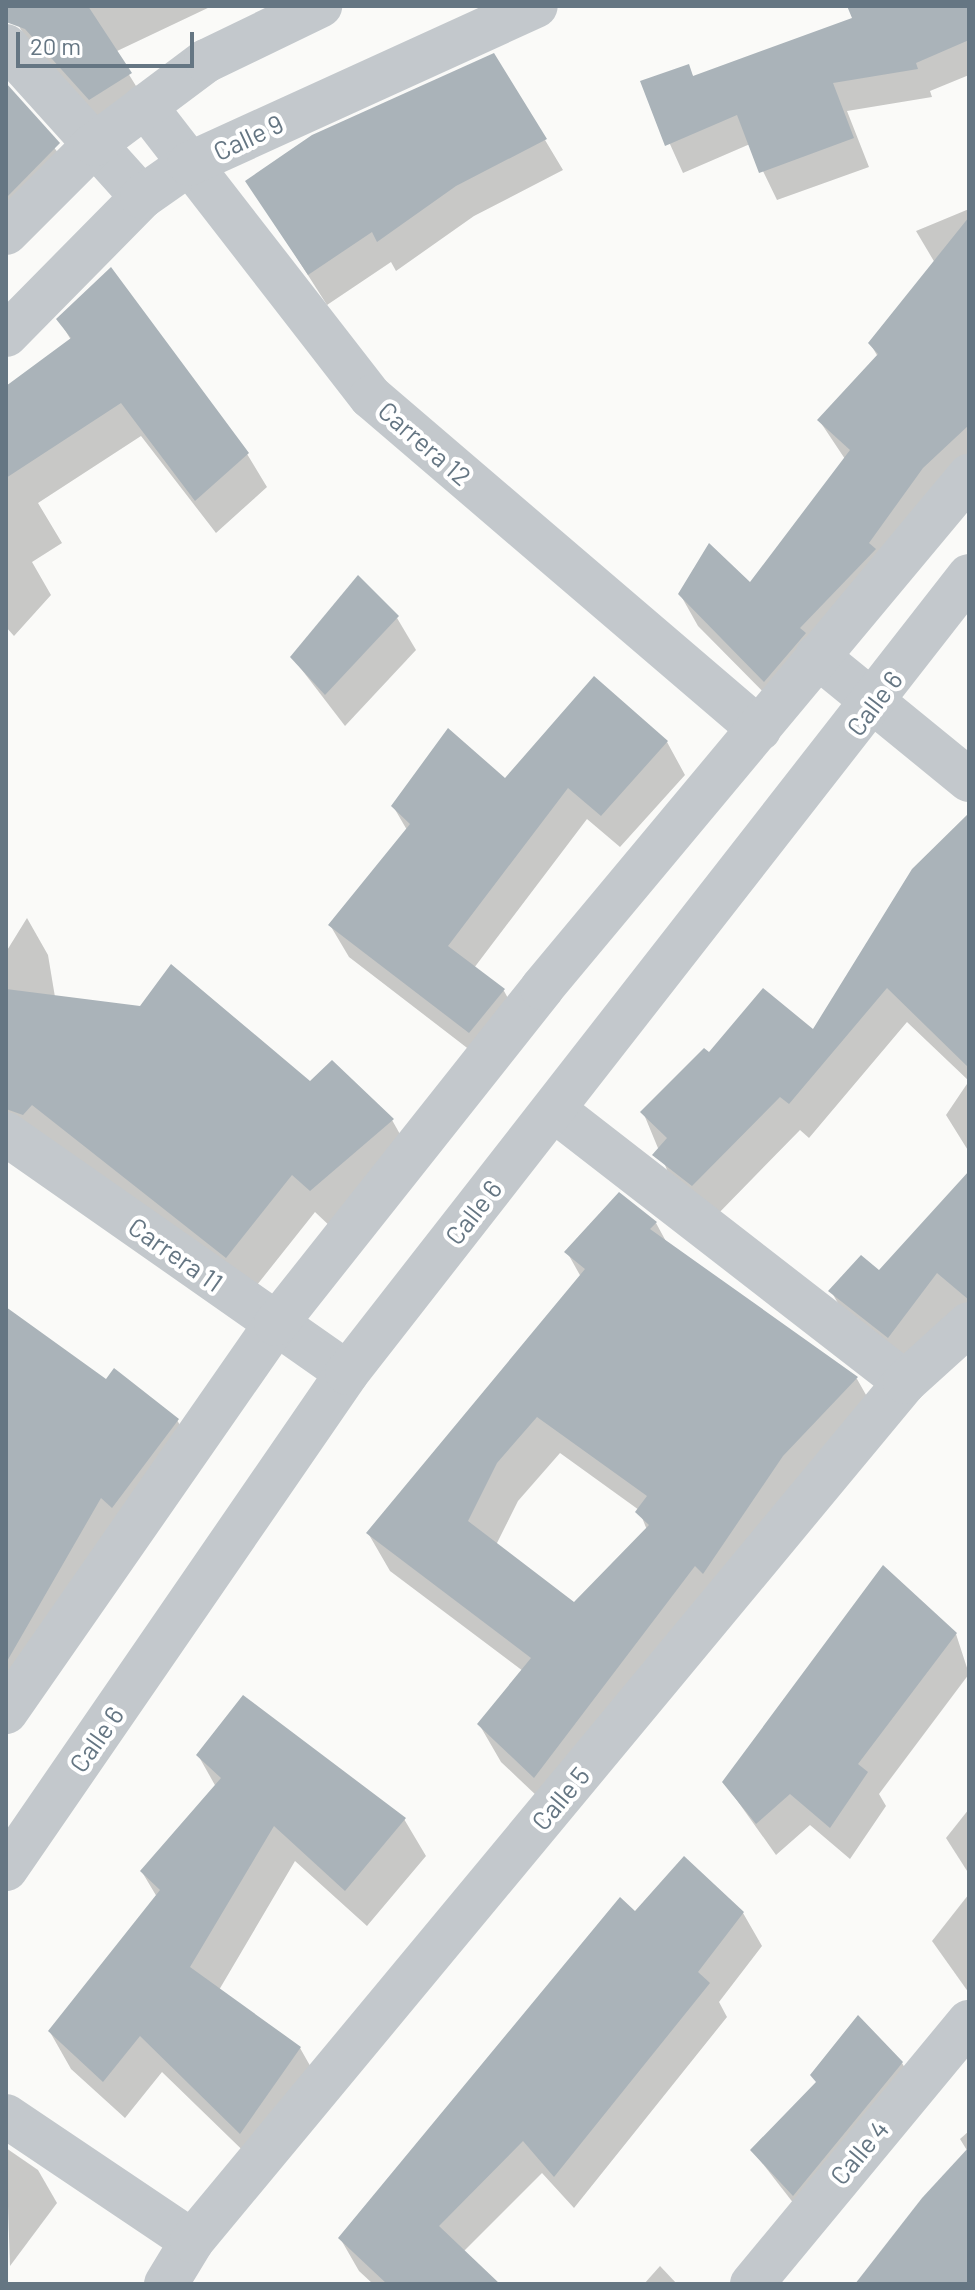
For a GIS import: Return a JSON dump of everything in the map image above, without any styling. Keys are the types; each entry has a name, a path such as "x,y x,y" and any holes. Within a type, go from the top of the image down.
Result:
{"street":[{"path":"6,233 95,144 206,61 320,6"},
{"name":"Calle 9","path":"6,335 142,197 189,164 536,6"},
{"path":"6,46 142,197"},
{"name":"Carrera 12","path":"145,106 371,397 759,729"},
{"path":"6,1712 276,1324 817,656 969,476"},
{"name":"Calle 6","path":"6,1869 347,1373 873,706 969,576"},
{"path":"817,656 873,706 969,780"},
{"path":"554,1110 905,1382"},
{"name":"Carrera 11","path":"6,1134 347,1373"},
{"name":"Calle 5","path":"166,2284 192,2241 905,1382 969,1324"},
{"name":"Calle 4","path":"752,2284 969,2022"},
{"path":"6,2116 192,2241"}],"building":[{"path":"6,6 88,6 132,73 89,100 25,29 6,22"},
{"path":"847,6 969,6 969,40 916,63 918,69 833,83 854,138 759,173 737,115 665,146 640,81 689,64 693,76 852,18"},
{"path":"494,53 547,139 456,186 377,242 372,232 308,275 245,181 312,135"},
{"path":"6,83 60,143 6,198"},
{"path":"969,217 969,425 923,468 869,543 876,549 800,628 806,633 764,682 678,594 709,543 750,582 850,450 817,420 878,354 868,343"},
{"path":"111,267 249,453 195,501 121,403 6,478 6,386 71,338 56,319"},
{"path":"358,575 399,616 325,695 290,657"},
{"path":"594,676 668,741 601,816 568,788 448,946 505,989 469,1033 328,925 410,824 391,806 448,728 505,778"},
{"path":"969,813 969,1068 887,988 789,1104 780,1097 692,1186 652,1155 667,1138 640,1112 704,1048 709,1052 763,988 813,1029 912,869"},
{"path":"171,964 310,1081 332,1060 394,1119 310,1191 292,1175 226,1258 32,1105 23,1115 6,1109 6,989 140,1006"},
{"path":"969,1171 969,1300 937,1273 888,1338 828,1291 861,1255 879,1270"},
{"path":"619,1192 657,1222 650,1229 858,1377 783,1456 703,1574 695,1566 534,1778 477,1724 531,1658 366,1533 585,1269 564,1252","holes":["537,1417 647,1496 635,1512 649,1525 574,1602 468,1521 497,1463"]},
{"path":"6,1307 106,1379 114,1368 179,1419 112,1508 101,1498 6,1663"},
{"path":"883,1565 957,1633 858,1764 868,1772 830,1828 790,1794 756,1824 722,1782"},
{"path":"243,1695 406,1818 345,1891 274,1826 190,1967 301,2047 240,2134 140,2036 103,2082 48,2031 160,1890 140,1871 221,1778 196,1755"},
{"path":"684,1856 744,1912 698,1972 710,1983 554,2177 523,2141 439,2226 500,2284 387,2284 338,2238 620,1897 635,1911"},
{"path":"858,2015 903,2062 793,2196 750,2150 816,2082 810,2075"},
{"path":"969,2147 969,2284 855,2284 922,2198"}]}
